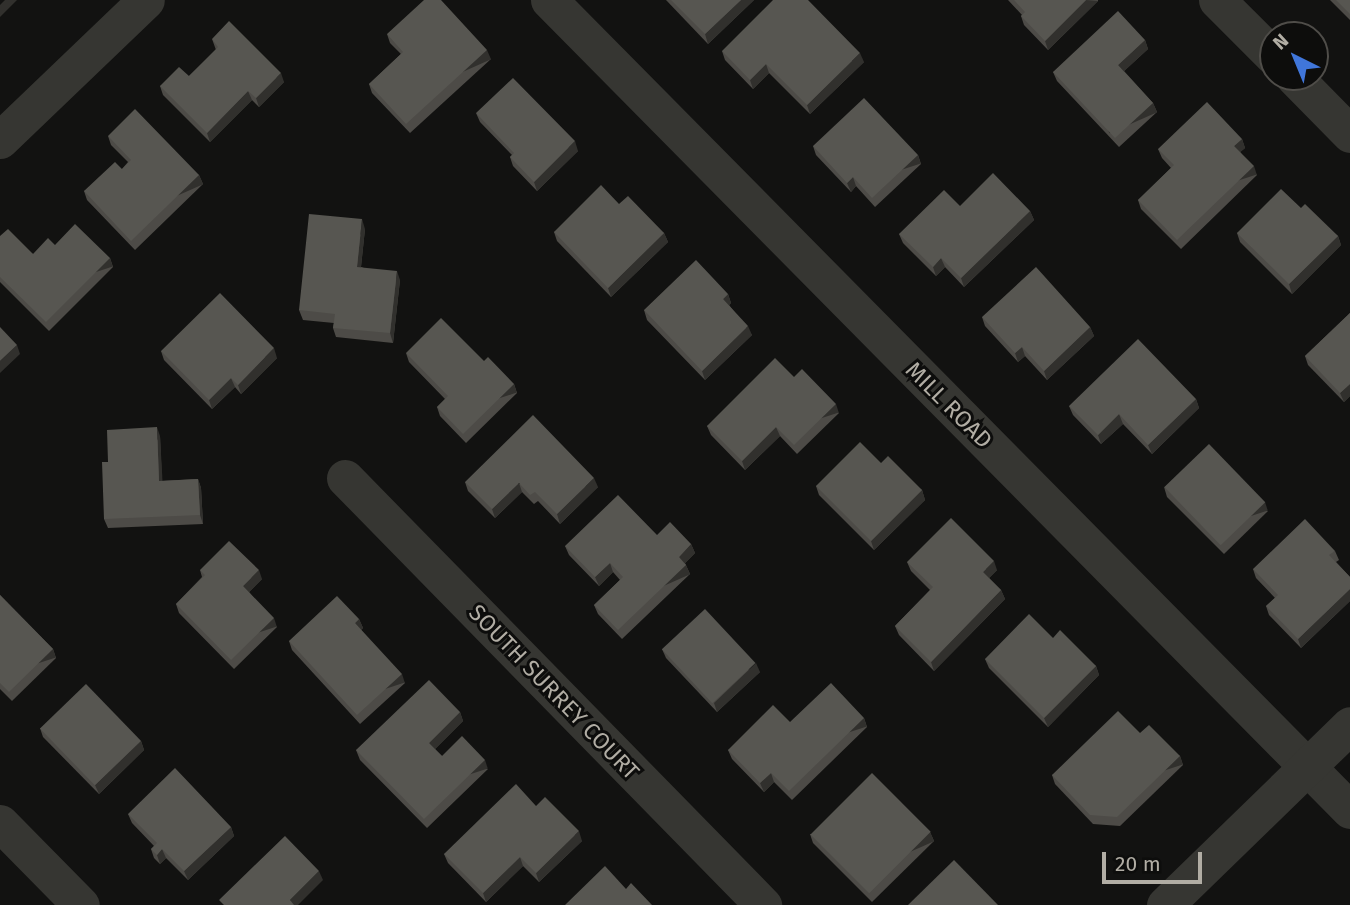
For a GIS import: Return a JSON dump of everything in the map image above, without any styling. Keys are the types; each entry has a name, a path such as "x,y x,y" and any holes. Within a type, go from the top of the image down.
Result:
{"street":[{"path":"0,140 146,0"},
{"name":"MILL ROAD","path":"549,0 1350,810"},
{"path":"1217,0 1259,42"},
{"path":"1308,91 1350,134"},
{"name":"SOUTH SURREY COURT","path":"345,478 763,905"},
{"path":"1165,905 1350,725"},
{"path":"0,824 81,905"}],"building":[{"path":"424,0 441,0 487,50 406,124 369,84 403,52 387,34"},
{"path":"671,0 741,0 705,34"},
{"path":"773,0 808,0 860,53 807,105 766,64 750,80 722,51"},
{"path":"1014,0 1086,0 1045,41 1021,16 1025,12"},
{"path":"1336,0 1350,0 1350,14"},
{"path":"1118,11 1145,40 1118,65 1153,103 1115,138 1053,72"},
{"path":"229,21 281,73 256,98 248,91 207,133 160,86 179,67 189,76 218,47 212,39"},
{"path":"513,78 575,141 534,182 510,157 514,153 476,113"},
{"path":"864,98 918,155 872,198 853,177 847,183 813,146"},
{"path":"1207,102 1242,139 1234,146 1254,166 1177,240 1138,200 1174,165 1158,149"},
{"path":"135,109 199,175 131,241 84,191 115,162 122,169 131,160 108,136"},
{"path":"993,173 1030,211 961,278 941,258 933,267 899,234 944,190 960,206"},
{"path":"601,185 619,204 628,196 664,233 608,288 554,232"},
{"path":"1281,189 1301,208 1305,204 1338,236 1289,284 1237,233"},
{"path":"309,214 362,219 357,267 397,271 390,333 333,328 335,314 299,310"},
{"path":"75,224 110,258 46,322 0,277 0,236 8,229 33,254 48,238 55,245"},
{"path":"696,260 728,294 723,299 748,326 702,371 644,310"},
{"path":"1036,267 1090,327 1044,371 1022,347 1015,353 982,317"},
{"path":"220,293 274,348 238,385 231,378 209,400 161,351"},
{"path":"1350,313 1350,384 1340,393 1305,356"},
{"path":"441,318 484,361 488,357 514,384 463,434 437,407 448,396 406,353"},
{"path":"0,327 17,345 0,361"},
{"path":"1138,339 1196,399 1148,445 1119,414 1098,435 1069,406"},
{"path":"775,358 794,377 802,369 836,404 794,445 776,427 742,461 707,426"},
{"path":"533,415 594,478 557,514 535,492 530,495 519,483 492,509 465,482"},
{"path":"157,427 159,481 198,479 200,515 104,519 102,462 108,462 107,430"},
{"path":"860,442 881,463 888,456 922,490 871,541 816,486"},
{"path":"1209,444 1265,502 1221,545 1164,487"},
{"path":"618,495 657,535 670,522 691,544 679,557 686,565 618,630 594,605 623,577 610,563 595,577 565,546"},
{"path":"951,518 994,561 983,572 1001,590 931,662 895,626 933,587 907,562"},
{"path":"1305,519 1335,551 1329,555 1350,577 1350,589 1298,639 1266,606 1278,595 1253,569"},
{"path":"229,541 259,570 243,586 274,618 231,660 176,604 205,575 200,570"},
{"path":"0,595 53,649 9,692 0,683"},
{"path":"337,596 359,619 355,623 402,674 357,715 289,641"},
{"path":"705,609 755,663 712,703 662,649"},
{"path":"1029,614 1053,638 1060,630 1096,666 1044,718 985,659"},
{"path":"429,680 460,712 429,743 442,756 462,736 485,760 424,819 356,750"},
{"path":"831,683 864,718 789,791 771,773 760,783 728,750 773,705 790,722"},
{"path":"86,684 141,741 95,785 40,728"},
{"path":"1118,711 1140,733 1149,725 1180,756 1117,817 1090,815 1052,775"},
{"path":"175,768 231,827 184,871 162,849 157,855 151,849 157,843 128,814"},
{"path":"872,773 931,832 869,893 810,835"},
{"path":"516,784 536,806 545,797 579,831 536,873 520,857 483,893 444,854"},
{"path":"285,836 319,871 290,900 294,905 224,905 219,900"},
{"path":"954,860 998,905 908,905"},
{"path":"605,866 626,889 631,883 652,905 565,905"}]}
